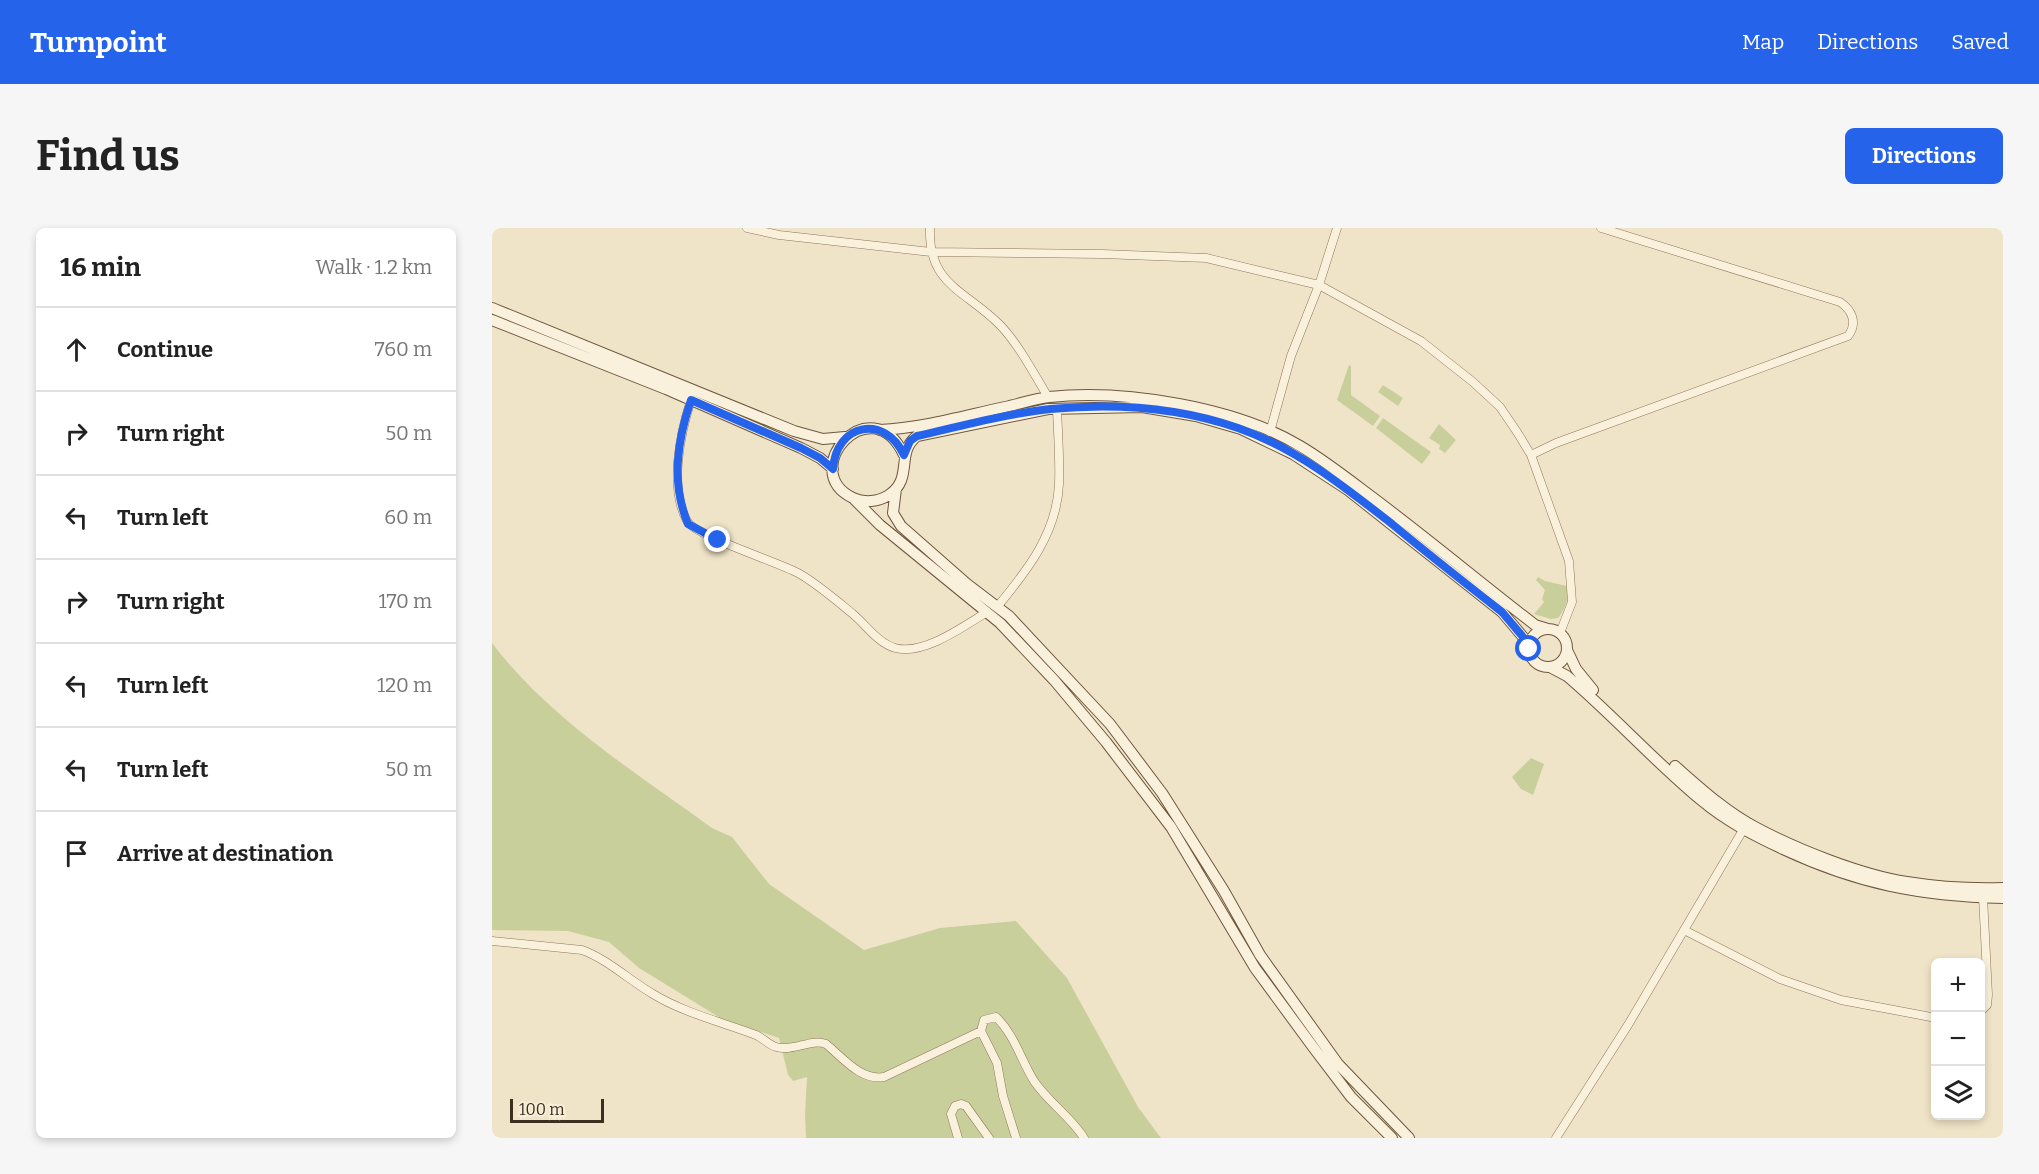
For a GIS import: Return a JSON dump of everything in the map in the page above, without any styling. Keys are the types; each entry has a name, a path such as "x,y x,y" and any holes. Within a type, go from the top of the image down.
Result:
{"street":[{"path":"747,228 779,235 931,252 1206,258 1319,285 1421,341 1473,382 1500,407 1531,455 1569,561 1572,602 1560,633"},
{"path":"930,228 932,258 947,282 1000,325 1048,397"},
{"path":"1270,432 1291,356 1319,285 1337,228"},
{"path":"1531,455 1848,336 1852,330 1852,314 1840,302 1601,228"},
{"path":"492,308 794,431 823,439 845,437 856,431 867,429 908,429 1048,397 1090,396 1177,403 1216,412 1270,432 1300,445 1343,476 1535,625 1560,633 1585,682 1608,706 1705,793 1754,826 1805,850 1860,870 1905,882 1970,889 2003,888"},
{"path":"492,320 691,400 801,448 820,458 833,469"},
{"path":"691,400 678,453 678,484 683,513 688,524 713,538 798,573 852,613 882,641 896,648 912,648 938,640 992,609 1034,559 1047,536 1056,510 1059,485 1057,409"},
{"path":"904,455 910,441 917,436 978,422 1057,409 1142,407 1196,416 1241,429 1293,454 1348,490 1502,612 1523,637 1538,664 1550,667 1574,681 1702,800 1743,830 1820,866 1869,882 1934,894 2003,898"},
{"path":"852,497 863,501 875,501 886,497 896,489 902,479 905,468 904,455 899,444 879,430"},
{"path":"845,437 833,457 833,469 842,490 880,525 992,609 1009,616 1110,724 1162,793 1224,891 1260,955 1338,1064 1409,1138"},
{"path":"896,489 893,513 901,526 992,609 1000,623 1054,680 1106,742 1171,827 1255,968 1351,1097 1392,1138"},
{"path":"1529,649 1536,633 1548,629"},
{"path":"1550,667 1561,662 1567,650"},
{"path":"1556,1138 1628,1025 1743,830"},
{"path":"1983,897 1988,995 1985,1007"},
{"path":"1684,930 1780,979 1841,1000 1931,1017"},
{"path":"492,941 582,950 671,1003 760,1037 775,1047 797,1048 819,1042 826,1044 864,1075 874,1079 884,1077 981,1031"},
{"path":"1016,1138 997,1062 981,1031 984,1020 996,1017 1004,1024 1035,1083 1078,1128 1084,1138"},
{"path":"958,1138 951,1114 955,1106 961,1104 966,1106 989,1138"}],"green space":[{"path":"1349,365 1351,366 1351,395 1380,416 1373,426 1337,400"},
{"path":"1383,385 1403,398 1398,406 1378,392"},
{"path":"1383,418 1431,452 1422,464 1376,428"},
{"path":"1439,424 1456,440 1445,453 1439,449 1440,445 1429,438"},
{"path":"1538,577 1567,586 1566,603 1558,618 1551,619 1534,614 1544,602 1542,599 1545,590 1536,580"},
{"path":"492,643 540,696 567,720 624,765 712,828 732,837 769,884 864,950 940,928 1016,921 1067,978 1138,1107 1161,1138 806,1138 807,1077 793,1081 788,1075 779,1038 722,1019 639,968 609,942 568,931 492,930"},
{"path":"1531,758 1544,764 1533,795 1521,789 1512,777"}],"route":[{"path":"718,540 688,524 683,513 678,484 678,453 691,400 801,448 820,458 833,469 833,457 838,446 845,437 856,431 879,430 899,444 904,455 910,441 917,436 978,422 1048,410 1142,407 1196,416 1241,429 1293,454 1348,490 1502,612 1515,626 1529,649"}]}
